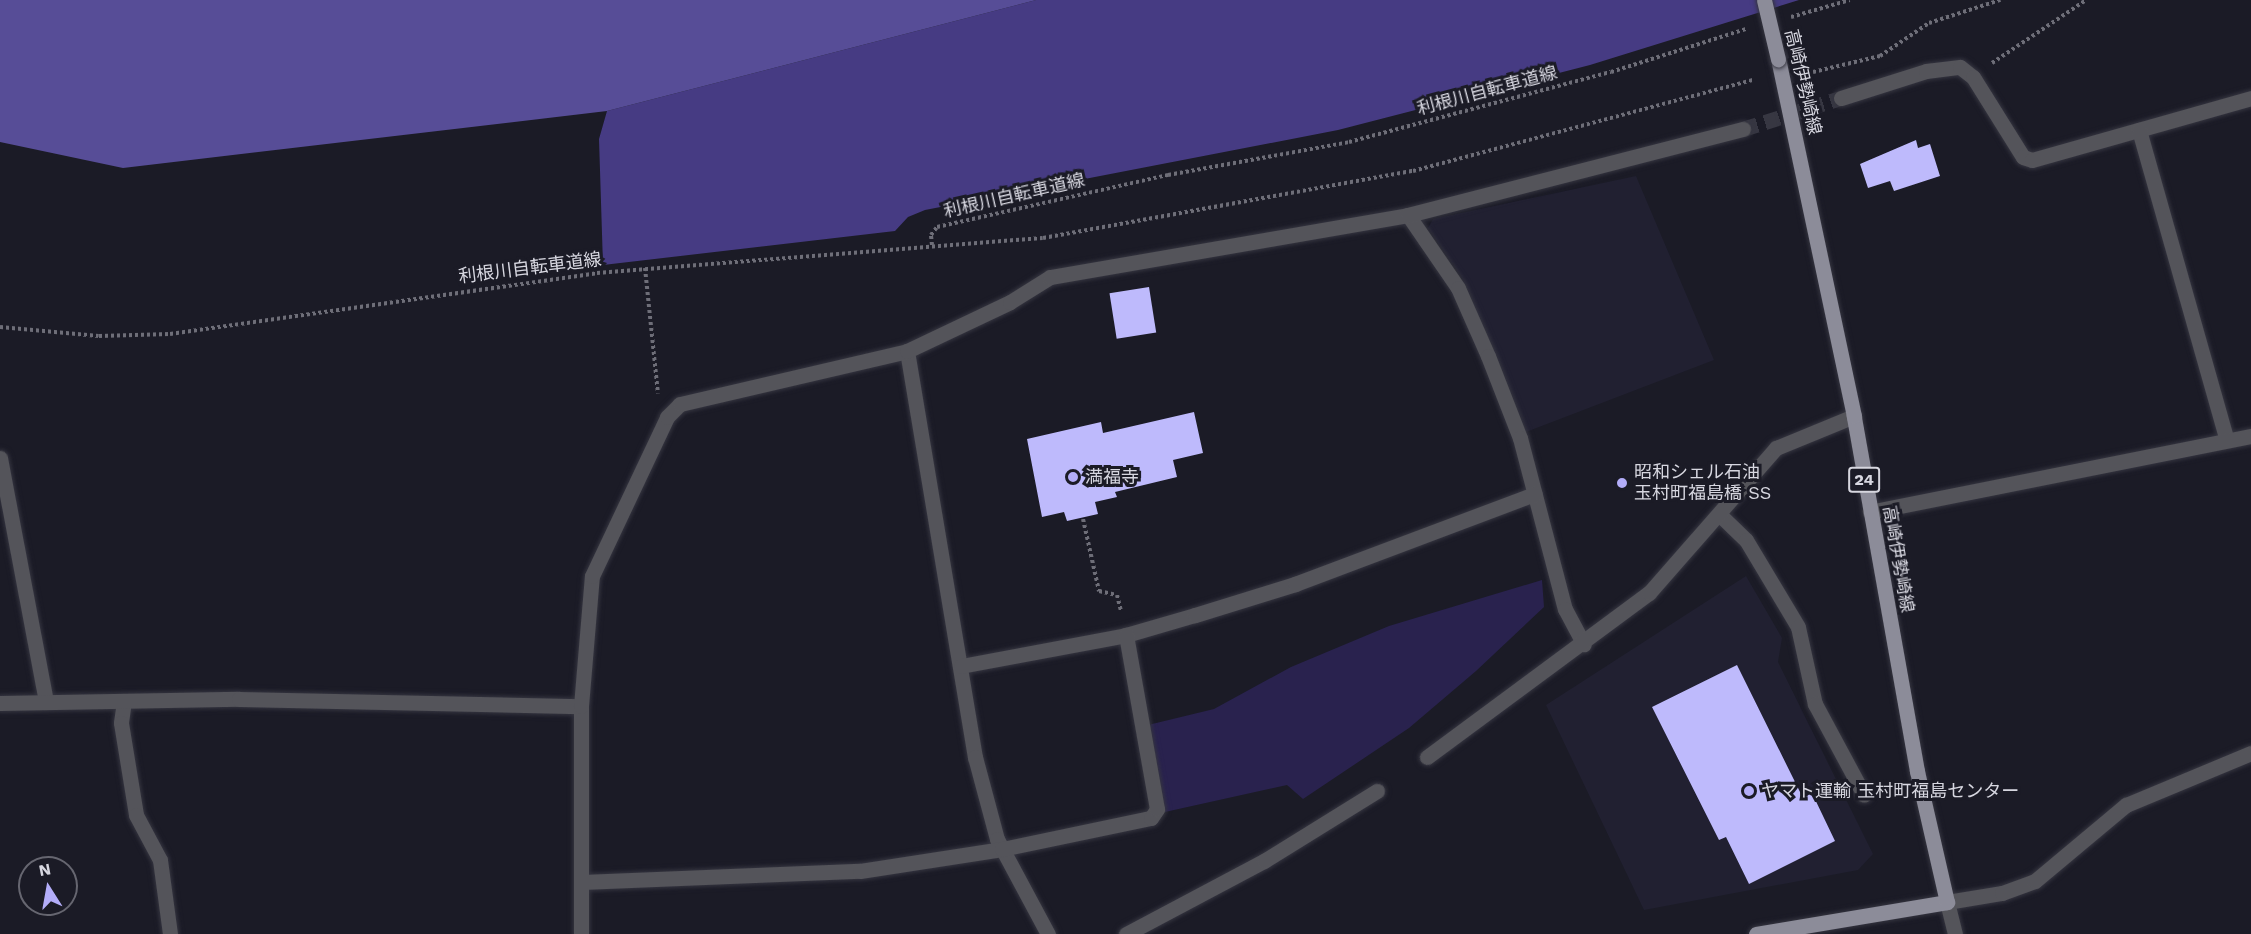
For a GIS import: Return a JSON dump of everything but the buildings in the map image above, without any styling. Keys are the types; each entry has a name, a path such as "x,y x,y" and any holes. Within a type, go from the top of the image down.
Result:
{"main road":[{"name":"高崎伊勢崎線","path":"1764,0 1854,416 1917,771 1947,902"},
{"path":"1756,934 1947,902"}],"street":[{"path":"1841,98 1953,65 1973,77 2023,157 2032,160 2251,98"},
{"path":"581,934 581,706 592,576 667,417 690,398 908,351 1010,302 1050,277 1408,215 1743,129"},
{"path":"2139,130 2227,440"},
{"path":"1408,215 1458,288 1520,438 1565,609 1584,644"},
{"path":"908,351 975,757 1002,849 1048,934"},
{"path":"1426,757 1584,644 1649,593 1720,515 1776,448 1854,416"},
{"path":"1870,512 2251,436"},
{"path":"0,458 46,702"},
{"path":"961,666 1126,635 1295,584 1536,494"},
{"path":"1720,515 1746,540 1798,627 1815,704 1864,795"},
{"path":"582,882 860,871 1002,849 1151,818 1157,809 1126,635"},
{"path":"0,703 124,701 581,706"},
{"path":"124,701 121,723 136,815 160,860 170,934"},
{"path":"1955,934 1947,902 2002,893 2035,881 2126,805 2251,753"},
{"path":"1126,934 1264,861 1377,791"}],"path":[{"path":"1778,21 1850,0"},
{"path":"1813,72 1880,56 1929,23 2000,0"},
{"path":"2000,58 2086,0"},
{"name":"利根川自転車道線","path":"0,327 99,336 170,334 384,300 645,268 874,254 932,245 931,235 937,227 1168,175 1349,142 1611,72 1756,26"},
{"path":"932,245 1043,238 1413,171 1753,80"},
{"path":"645,268 655,386 667,417"},
{"path":"1083,519 1099,591 1117,595 1126,635"}],"shaded area":[{"path":"0,0 1036,0 607,111 123,168 0,142"},
{"path":"1036,0 1799,0 1590,65 1338,130 925,210 908,217 895,231 603,265 599,139 607,111"},
{"path":"1636,176 1714,360 1526,432 1463,279 1428,228 1433,219"},
{"path":"1746,576 1782,638 1778,662 1873,854 1858,870 1644,910 1546,705"},
{"path":"1542,580 1544,607 1476,671 1409,728 1303,799 1287,785 1165,812 1148,725 1214,709 1291,667 1389,626"}],"tunnel":[{"path":"1743,129 1841,98"}],"place":[{"name":"満福寺","path":"1073,477"},
{"name":"昭和シェル石油 玉村町福島橋 SS","path":"1622,483"},
{"name":"ヤマト運輸 玉村町福島センター","path":"1749,791"}]}
